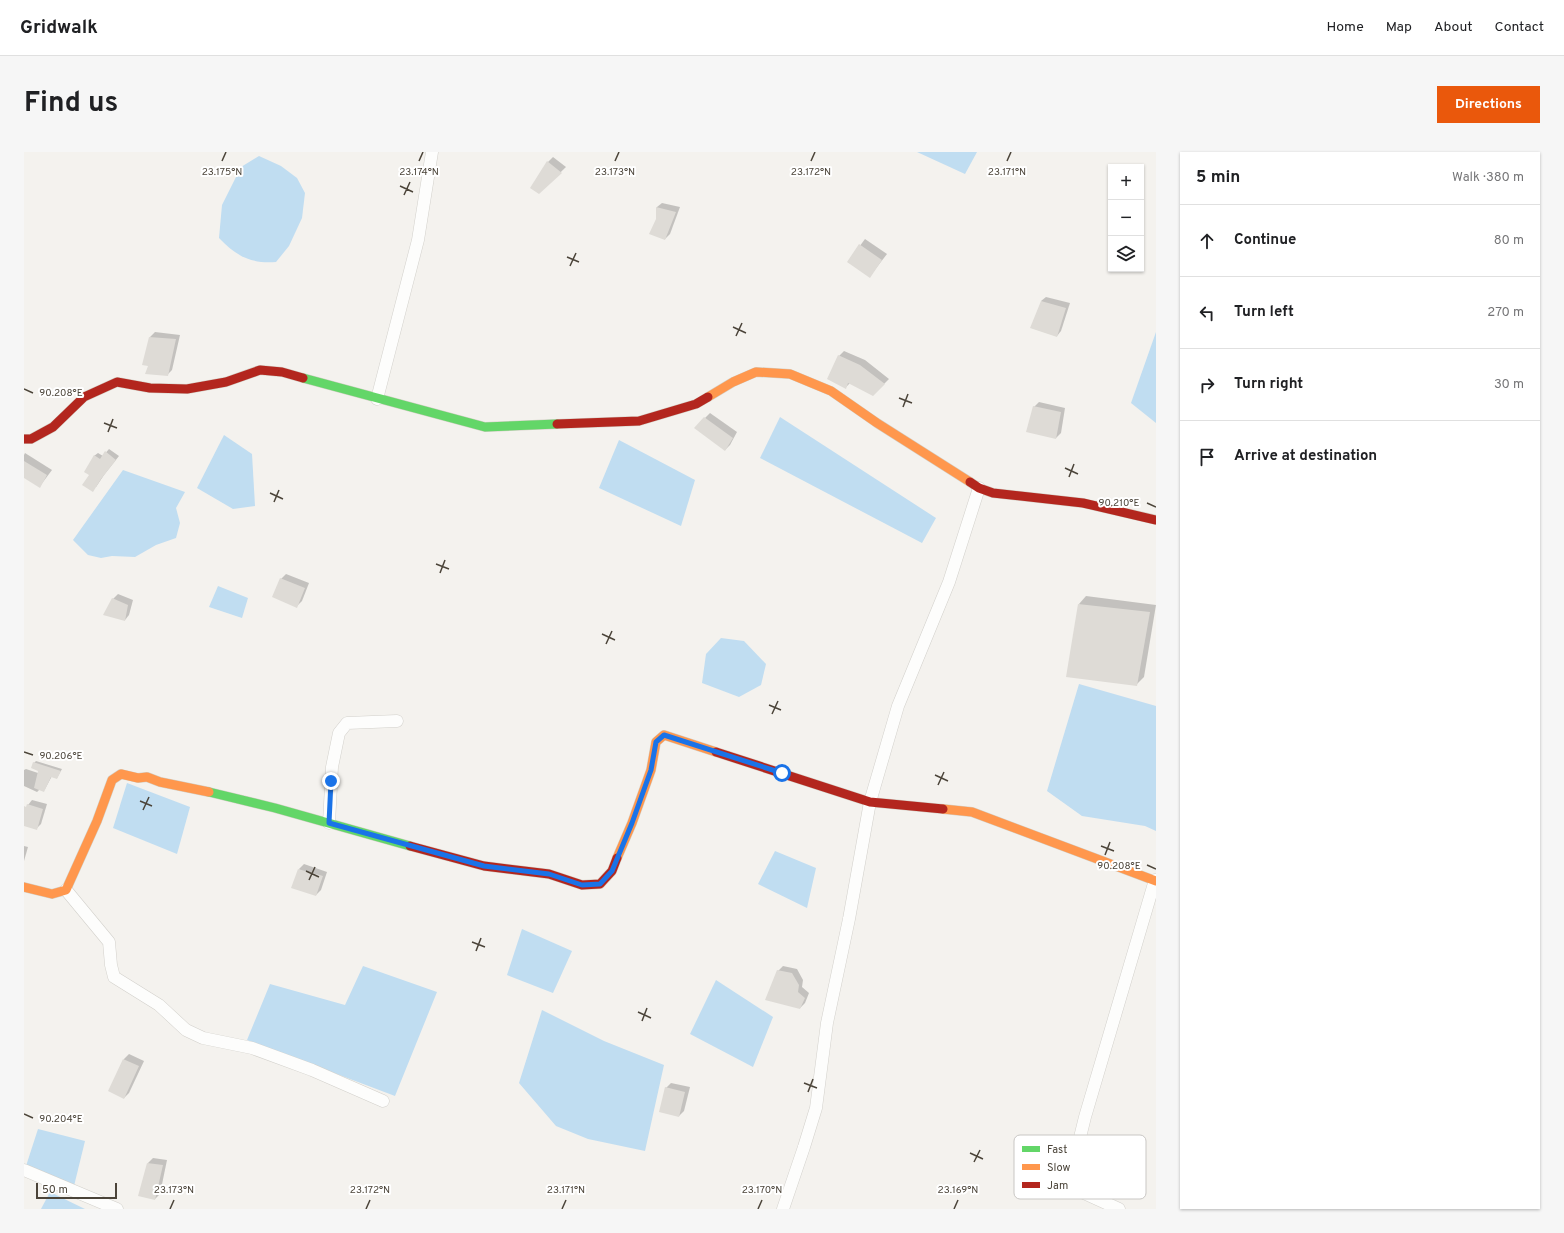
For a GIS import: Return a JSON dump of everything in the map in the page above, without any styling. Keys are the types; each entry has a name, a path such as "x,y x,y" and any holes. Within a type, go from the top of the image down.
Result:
{"street":[{"path":"377,399 418,240 432,152"},
{"path":"24,439 31,439 53,428 84,397 117,382 150,388 187,388 226,382 260,370 282,372 484,427 639,420 696,404 733,382 756,372 790,374 831,391 877,423 979,488 993,493 1083,503 1156,520"},
{"path":"783,1209 816,1108 827,1023 849,919 870,802 898,706 949,582 979,488"},
{"path":"329,823 332,767 339,733 347,723 397,721"},
{"path":"66,890 112,780 122,774 138,778 147,778 222,795 484,866 549,874 582,885 600,884 612,871 632,823 651,770 656,742 664,735 870,802 972,812 1156,880 1080,1135"},
{"path":"24,887 52,894 66,890"},
{"path":"66,890 109,942 111,965 114,977 159,1005 186,1030 203,1038 252,1048 312,1070 383,1101"},
{"path":"24,1170 117,1209"},
{"path":"1098,1199 1119,1209"}],"water":[{"path":"917,152 977,152 965,174"},
{"path":"259,156 281,166 297,178 305,193 302,218 289,246 276,262 259,262 244,258 232,250 219,238 222,205 241,167"},
{"path":"1156,332 1156,423 1131,403"},
{"path":"780,417 936,518 922,543 760,458"},
{"path":"224,435 252,454 255,506 233,509 197,488"},
{"path":"619,440 695,480 681,526 599,488"},
{"path":"123,470 185,492 176,508 180,523 176,538 156,545 135,557 112,556 101,558 88,555 73,540"},
{"path":"218,586 248,598 242,618 209,607"},
{"path":"721,638 744,641 766,664 761,685 739,697 702,683 706,654"},
{"path":"1079,684 1156,706 1156,831 1145,826 1082,816 1047,791"},
{"path":"127,783 190,807 177,854 113,828"},
{"path":"775,851 816,868 807,908 758,884"},
{"path":"522,929 572,951 553,993 507,975"},
{"path":"363,966 437,992 395,1096 247,1040 270,984 345,1005"},
{"path":"716,980 773,1017 753,1067 690,1034"},
{"path":"542,1010 604,1041 664,1065 645,1151 588,1139 556,1126 519,1083"},
{"path":"38,1129 85,1141 74,1186 26,1166"},
{"path":"50,1192 85,1209 41,1209"}],"building":[{"path":"547,161 562,173 539,194 530,188"},
{"path":"656,207 676,212 665,240 649,234 656,219"},
{"path":"859,244 882,260 870,278 847,262"},
{"path":"1041,301 1066,308 1057,337 1030,328"},
{"path":"149,337 176,339 168,376 145,374 148,366 142,365"},
{"path":"838,355 860,365 885,384 873,396 848,383 846,389 827,379"},
{"path":"1033,406 1061,412 1056,439 1026,432"},
{"path":"704,417 733,438 725,451 694,428"},
{"path":"105,451 116,460 93,492 82,485 89,475 84,472 94,455 100,459"},
{"path":"24,461 47,475 40,488 24,478"},
{"path":"280,578 305,588 297,608 272,597"},
{"path":"112,598 128,605 125,621 103,615"},
{"path":"1078,604 1150,612 1137,686 1066,677"},
{"path":"33,762 61,771 57,779 51,777 44,792 34,788 38,771 31,768"},
{"path":"27,804 43,809 37,830 24,826 24,806 26,807"},
{"path":"298,869 323,876 316,896 291,888"},
{"path":"777,970 792,973 799,985 798,992 805,998 800,1009 765,1000"},
{"path":"123,1059 139,1066 124,1099 108,1091"},
{"path":"665,1087 685,1092 679,1117 659,1112"},
{"path":"147,1163 163,1165 155,1200 138,1196"}],"traffic: fast":[{"path":"303,378 485,427 557,424"},
{"path":"209,792 275,808 410,846"}],"traffic: slow":[{"path":"708,397 733,382 756,372 790,374 831,391 877,423 970,482"},
{"path":"617,858 632,823 651,770 656,742 664,735 716,752"},
{"path":"24,887 52,894 66,890 97,821 112,780 121,774 138,778 147,777 160,782 209,792"},
{"path":"943,809 972,812 1156,881"}],"traffic: jam":[{"path":"24,439 31,439 53,427 84,397 117,382 150,388 187,389 226,382 260,370 282,372 303,378"},
{"path":"557,424 639,421 696,404 708,397"},
{"path":"970,482 979,488 993,493 1083,503 1156,520"},
{"path":"716,752 870,802 943,809"},
{"path":"410,846 484,866 549,874 582,885 600,884 612,871 617,858"}],"route":[{"path":"331,781 329,823 484,866 549,874 582,885 600,884 612,871 632,823 651,770 656,742 664,735 782,773"}]}
